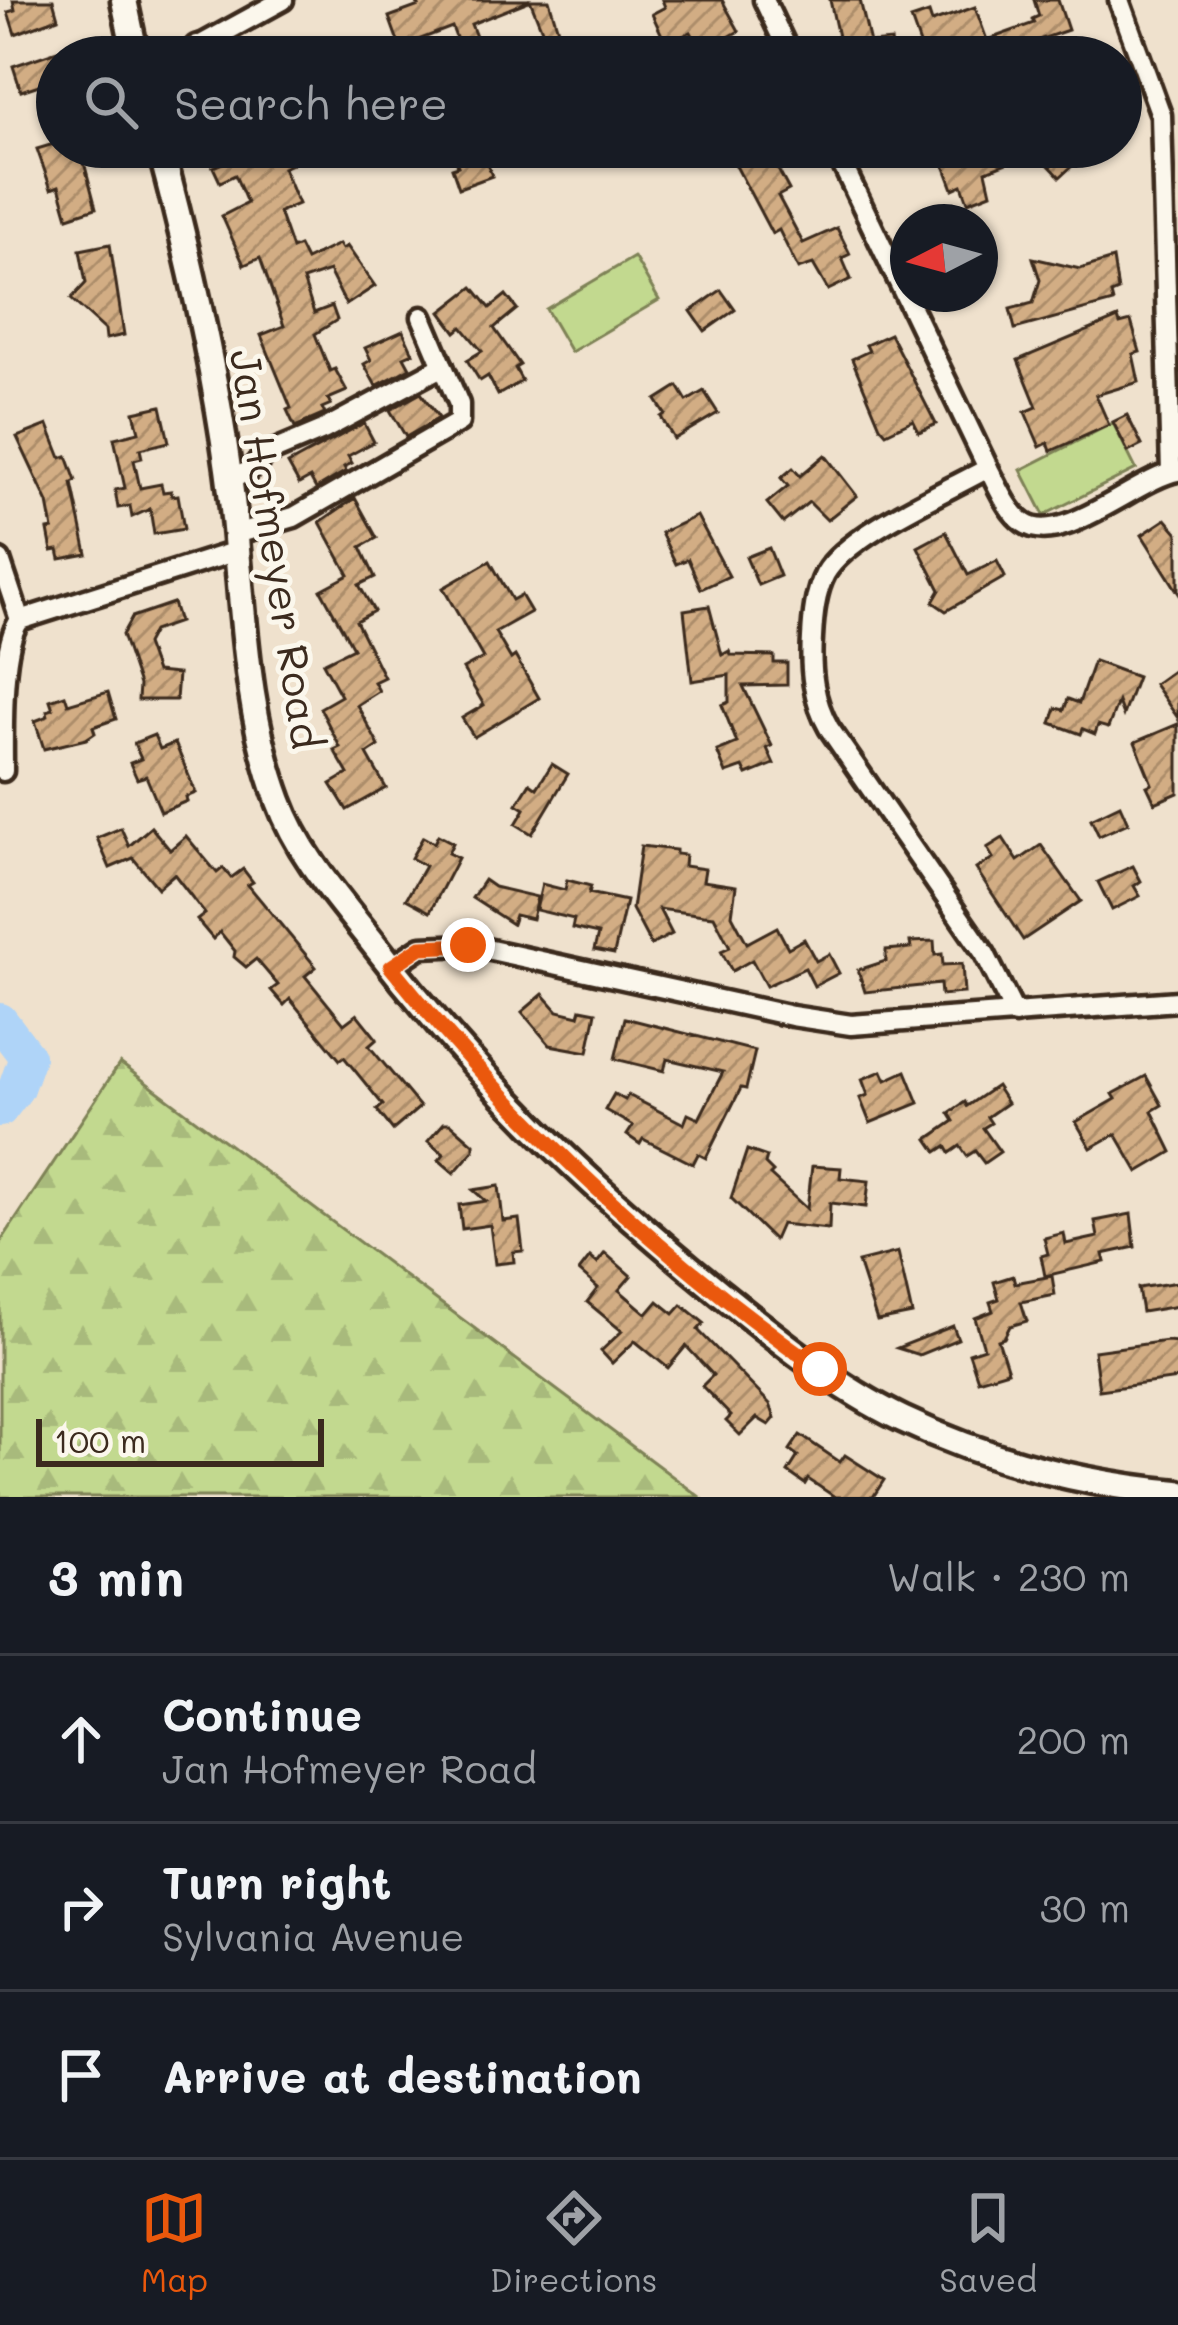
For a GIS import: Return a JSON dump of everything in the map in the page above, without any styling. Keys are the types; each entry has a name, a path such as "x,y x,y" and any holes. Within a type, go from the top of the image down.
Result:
{"street":[{"path":"124,0 132,36"},
{"path":"221,36 284,0"},
{"path":"764,0 781,36"},
{"path":"1119,0 1134,36"},
{"path":"844,168 988,469 1018,518 1036,529 1074,522 1152,478 1175,472 1161,116 1142,56"},
{"name":"Jan Hofmeyer Road","path":"165,168 195,287 229,480 252,698 280,805 314,867 458,1051 550,1146 779,1341 902,1419 1067,1486 1178,1493"},
{"path":"3,771 4,646 20,620 294,517 454,426 461,412 422,317"},
{"path":"229,480 249,471 266,454 323,430 443,366"},
{"path":"988,469 863,537 835,560 824,575 814,612 812,673 814,693 830,728 985,954 1016,1014"},
{"path":"0,560 20,620"},
{"path":"391,967 421,947 468,945 831,1023 880,1025 1178,1001"}],"green space":[{"path":"634,257 659,300 571,352 546,309"},
{"path":"1113,423 1136,469 1044,515 1021,470"},
{"path":"120,1063 700,1497 0,1497 0,1243"}],"building":[{"path":"13,0 53,0 58,18 15,34 8,12 15,10"},
{"path":"416,0 529,0 471,24 476,36 455,36 452,27 429,36 396,36 389,17 419,6"},
{"path":"530,0 549,0 558,30 544,35"},
{"path":"662,0 722,0 739,31 730,36 693,36 691,32 662,36 652,14 665,7"},
{"path":"830,0 860,0 868,36 838,36"},
{"path":"1034,0 1058,0 1068,30 1050,36 998,36 1034,23 1032,19 1039,16"},
{"path":"975,7 986,36 917,36 911,19 929,13 932,22"},
{"path":"36,58 36,86 21,91 13,66"},
{"path":"44,168 86,168 96,208 68,217 59,186 51,189"},
{"path":"213,168 283,168 298,204 279,212 292,249 299,246 306,260 339,244 342,249 347,246 375,286 346,305 329,271 303,280 314,313 332,306 337,320 315,334 330,371 335,369 347,391 328,399 331,404 322,408 325,414 295,427 261,335 284,326 260,258 244,265 222,216 247,203 235,175 220,182"},
{"path":"452,168 489,168 492,176 459,188"},
{"path":"737,168 777,168 789,190 778,196 803,243 837,228 850,254 842,258 851,279 828,290 813,264 798,269 779,230 772,234"},
{"path":"945,168 994,168 986,171 991,193 968,202 962,185 953,189"},
{"path":"110,244 124,335 106,339 105,330 71,299 86,283 80,250"},
{"path":"1033,258 1080,269 1113,259 1118,291 1111,294 1113,302 1015,329 1010,309 1033,303 1040,280"},
{"path":"473,287 490,308 506,295 517,309 494,328 520,365 515,368 522,381 498,395 488,376 480,381 467,360 482,351 462,327 456,332 441,312"},
{"path":"721,290 735,310 705,331 691,311"},
{"path":"1118,318 1120,324 1131,321 1140,352 1133,354 1139,382 1096,395 1109,425 1051,451 1048,443 1040,447 1025,412 1037,407 1018,360"},
{"path":"403,331 413,353 404,357 410,368 376,386 364,364 371,360 365,348"},
{"path":"890,334 936,424 919,432 913,420 886,433 852,359 869,351 866,345"},
{"path":"678,386 687,401 704,391 718,413 674,439 656,400"},
{"path":"421,393 439,418 406,437 390,410"},
{"path":"161,406 169,442 140,449 142,458 134,460 140,488 161,484 163,492 178,495 184,529 154,534 150,509 132,517 130,506 118,508 115,490 125,488 114,438 139,432 134,412"},
{"path":"1127,415 1142,445 1128,452 1113,422"},
{"path":"364,423 374,442 348,456 352,463 344,467 346,471 316,489 310,478 299,484 288,464"},
{"path":"48,425 76,481 72,483 87,554 60,559 58,550 52,551 48,503 17,437"},
{"path":"825,455 857,496 827,520 809,502 783,523 767,503 788,486 781,478 793,468 800,476"},
{"path":"355,498 377,538 361,547 375,577 359,585 374,611 356,621 384,677 374,682 379,691 357,705 379,746 367,754 386,788 347,810 331,784 348,774 320,708 341,696 323,663 353,648 321,590 349,575 320,522"},
{"path":"697,516 729,576 701,589 688,559 676,564 661,533"},
{"path":"1166,519 1178,533 1178,592 1142,535"},
{"path":"946,532 968,575 997,561 1005,577 946,611 933,602 940,590 918,547"},
{"path":"769,548 780,576 758,585 746,557"},
{"path":"490,561 512,600 521,595 531,612 495,632 539,698 474,737 462,718 484,705 463,669 483,658 443,588"},
{"path":"173,603 179,622 153,631 146,644 156,672 178,674 176,700 138,700 139,685 122,635 132,617"},
{"path":"709,606 722,655 729,651 731,655 774,656 774,663 787,663 787,685 743,686 772,746 767,748 774,764 747,775 743,767 726,773 717,751 737,743 722,705 729,702 729,675 692,681 684,610"},
{"path":"1094,661 1137,677 1123,715 1118,702 1108,728 1098,725 1095,734 1051,723 1056,708 1064,710 1068,699 1079,703"},
{"path":"1178,667 1178,718 1154,684"},
{"path":"108,692 116,719 93,727 95,733 86,739 44,749 35,721 53,709 50,700 65,695 68,704"},
{"path":"1178,724 1178,793 1155,803 1135,742"},
{"path":"154,735 160,749 175,743 196,793 161,812 146,776 137,779 130,763 141,759 134,743"},
{"path":"552,764 568,774 532,834 516,824 525,809 517,804 530,783 537,788"},
{"path":"1120,805 1128,823 1099,836 1091,819"},
{"path":"151,827 170,850 186,836 217,873 223,868 231,878 243,869 253,882 248,885 316,967 305,976 344,1024 357,1014 377,1039 369,1046 420,1107 393,1130 377,1110 383,1105 290,999 284,1005 271,990 278,985 256,959 246,967 234,957 235,951 220,932 213,939 197,920 205,914 174,874 158,888 133,858 110,868 97,838 121,828 129,846"},
{"path":"438,835 453,843 448,853 458,858 430,912 406,899 425,866 411,858 423,837 434,843"},
{"path":"1003,838 1018,861 1041,845 1081,901 1023,940 976,869 993,858 987,848"},
{"path":"641,846 676,850 685,855 684,866 705,869 703,881 736,886 732,915 747,943 777,927 788,948 804,939 816,961 829,954 839,973 814,986 805,968 766,986 752,960 732,971 721,951 730,947 714,916 659,909 672,934 651,945 632,909"},
{"path":"1133,866 1141,881 1134,886 1140,896 1112,910 1098,882"},
{"path":"484,880 494,887 537,897 532,919 515,915 512,924 472,898"},
{"path":"567,880 591,886 589,893 626,901 614,954 594,950 598,934 572,928 574,919 536,910 542,884 565,890"},
{"path":"934,941 935,955 942,954 943,965 962,964 964,993 941,995 940,984 865,992 858,970 886,961 886,950"},
{"path":"543,994 558,1011 579,1016 581,1009 596,1012 588,1052 550,1045 522,1012"},
{"path":"625,1018 755,1051 746,1089 741,1088 706,1158 698,1154 693,1164 643,1139 640,1144 627,1135 633,1126 605,1110 614,1094 625,1100 628,1095 684,1124 688,1114 699,1119 723,1072 667,1059 664,1071 615,1059"},
{"path":"882,1071 886,1080 906,1071 919,1103 870,1123 860,1098 868,1095 862,1079"},
{"path":"1146,1076 1162,1105 1152,1111 1172,1152 1138,1172 1116,1134 1091,1148 1076,1122"},
{"path":"996,1086 1007,1103 987,1117 991,1123 983,1128 1000,1152 984,1163 975,1151 967,1156 960,1146 950,1153 946,1146 937,1152 928,1139 954,1121 949,1113"},
{"path":"444,1123 474,1144 454,1173 439,1160 444,1154 428,1141"},
{"path":"747,1150 767,1157 770,1175 807,1209 812,1166 841,1168 840,1178 869,1181 866,1207 830,1203 829,1229 781,1224 774,1240 731,1198"},
{"path":"499,1186 503,1221 519,1219 523,1251 513,1252 514,1262 495,1264 490,1225 462,1229 459,1205 486,1201 473,1190"},
{"path":"1131,1214 1135,1247 1103,1254 1105,1262 1045,1276 1044,1238 1064,1233 1066,1244 1098,1237 1095,1221"},
{"path":"898,1252 912,1314 877,1321 858,1262"},
{"path":"605,1253 631,1276 619,1290 647,1314 658,1301 674,1314 682,1305 704,1323 698,1330 770,1404 775,1418 769,1425 757,1418 740,1435 726,1421 731,1416 702,1386 713,1375 686,1346 668,1368 635,1341 612,1363 601,1351 622,1331 587,1302 598,1288 579,1271 590,1257 597,1263"},
{"path":"1013,1276 1015,1283 1052,1276 1055,1295 1021,1302 1027,1321 1010,1326 998,1340 1008,1371 978,1380 969,1353 984,1348 975,1318 993,1311 990,1302 999,1299 994,1282"},
{"path":"1178,1282 1178,1306 1142,1312 1138,1288"},
{"path":"953,1326 958,1339 919,1355 897,1348"},
{"path":"1178,1342 1178,1379 1099,1390 1094,1351"},
{"path":"800,1435 840,1462 845,1455 884,1480 873,1497 835,1497 788,1472 798,1456 790,1450"}],"waterway":[{"path":"0,1021 27,1057 16,1088 0,1109"}],"route":[{"path":"468,945 421,947 391,967 458,1051 550,1146 659,1243 820,1369"}]}
